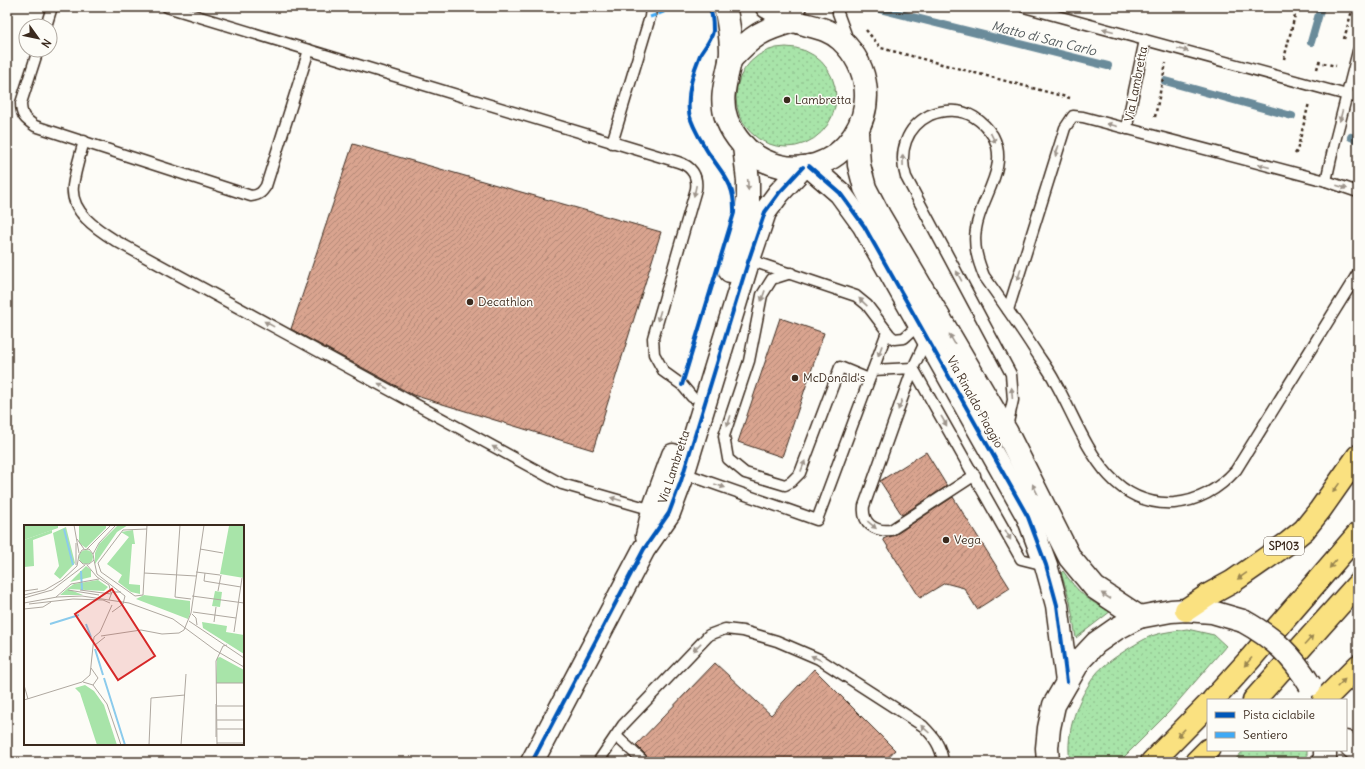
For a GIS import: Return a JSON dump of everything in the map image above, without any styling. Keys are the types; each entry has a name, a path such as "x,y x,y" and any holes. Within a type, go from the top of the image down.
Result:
{"highway":[{"name":"SP103","path":"1186,610 1232,582 1304,530 1358,456"},
{"path":"1214,699 1358,534"},
{"path":"1255,699 1358,584"},
{"path":"1317,695 1358,666"},
{"path":"1152,762 1207,706"},
{"path":"1196,762 1207,751"}],"street":[{"path":"725,7 728,26 730,60 723,88 723,104 727,120 734,134 744,146 756,156 771,164 787,167 806,166 823,162 836,155 843,149 856,132 864,116 867,99 864,77 852,51 840,39 798,14 767,7"},
{"path":"730,60 744,44 758,33 798,14"},
{"name":"Via Rinaldo Piaggio","path":"856,132 859,165 865,188 883,222 1006,431 1070,558 1095,588 1139,617"},
{"name":"Via Lambretta","path":"644,549 654,510 692,397 748,207 748,181 744,146"},
{"name":"Via Rinaldo Piaggio","path":"806,166 840,193 864,226 1028,518 1046,565 1056,605 1067,682"},
{"name":"Via Lambretta","path":"532,762 644,549 669,513 765,212 779,194 806,166"},
{"path":"1048,762 1047,748 1049,728 1054,705 1080,660 1096,643 1116,629 1139,617 1170,611 1186,610 1212,612 1243,621 1260,630 1290,655 1317,695"},
{"path":"1347,743 1358,752"},
{"path":"1325,751 1325,762"}],"lane":[{"path":"49,18 52,7"},
{"path":"167,7 612,143 686,164 694,172 696,178 696,189 653,338 654,354 664,372 682,385 692,397"},
{"path":"612,143 650,17 651,7"},
{"path":"838,7 838,13 852,51"},
{"path":"1024,7 1358,98"},
{"name":"Via Lambretta","path":"1127,129 1145,40"},
{"path":"35,58 21,103 21,112 24,118 35,126 251,196 258,195 263,192 266,186 309,50"},
{"path":"1326,182 1346,95 1358,51"},
{"path":"1006,431 1013,400 1011,374 906,177 904,170 903,156 907,138 916,125 924,118 944,111 956,111 973,116 985,125 996,143 998,154 997,167 978,218 976,229 975,243 978,260 984,276 1055,381 1095,458 1105,473 1123,489 1143,499 1156,502 1180,502 1196,498 1210,492 1224,482 1236,470 1358,273"},
{"path":"1008,310 1065,128 1073,116 1083,117 1151,135 1358,192"},
{"path":"84,141 73,187 74,198 84,217 93,226 116,241 562,484 654,510"},
{"path":"748,262 758,262 862,299 894,339 904,338 924,331"},
{"path":"791,273 772,280 762,295 749,362 724,436 728,459 745,473 785,485 791,482 800,473 840,367 871,374 913,368"},
{"path":"924,331 913,368 864,506 864,516 867,522 878,530 891,530 975,475"},
{"path":"683,473 817,520 887,332"},
{"path":"913,368 975,475 1021,559 1046,565"},
{"path":"598,762 623,725 709,635 725,629 742,631 770,639 819,659 923,726 934,737 940,748 943,762"},
{"path":"616,736 642,760"}],"path":[{"path":"1279,77 1297,7"},
{"path":"1151,135 1170,47"}],"green space":[{"path":"786,47 796,48 814,55 828,69 835,87 835,107 828,125 814,139 796,146 786,147 776,146 758,139 744,125 737,107 736,97 737,87 744,69 758,55 776,48"},
{"path":"1063,571 1073,584 1089,600 1111,611 1076,638 1070,601 1061,573"},
{"path":"1187,629 1214,635 1226,646 1168,713 1119,762 1070,762 1069,739 1074,715 1090,683 1100,669 1130,647 1151,636"},
{"path":"1243,751 1307,751 1307,762 1233,762"}],"building":[{"name":"Decathlon","path":"353,144 661,232 593,450 413,395 291,329"},
{"path":"780,318 824,333 782,457 738,442"},
{"path":"926,452 947,486 902,515 880,481"},
{"path":"953,497 1010,588 977,609 964,588 945,583 920,598 883,539 895,535"},
{"path":"715,663 771,715 814,669 895,750 884,762 650,762 646,755 636,745"}],"waterway":[{"path":"1311,42 1321,7"},
{"name":"Matto di San Carlo","path":"880,9 1108,66"},
{"name":"Matto di San Carlo","path":"1165,81 1292,116"},
{"name":"Matto di San Carlo","path":"1351,137 1358,140"}],"marked path":[{"path":"650,17 678,7"}],"cycle path":[{"path":"682,385 734,213 731,188 699,137 689,112 689,97 695,68 700,55 710,40 713,31 712,15 709,7"},
{"path":"809,166 840,193 864,226 1028,517 1046,565 1057,605 1067,682"},
{"path":"532,762 644,549 669,513 681,481 748,262 765,212 779,193 803,167"}],"place":[{"name":"Lambretta","path":"787,100"},
{"name":"Decathlon","path":"470,302"},
{"name":"McDonald's","path":"795,378"},
{"name":"Vega","path":"946,540"}]}
